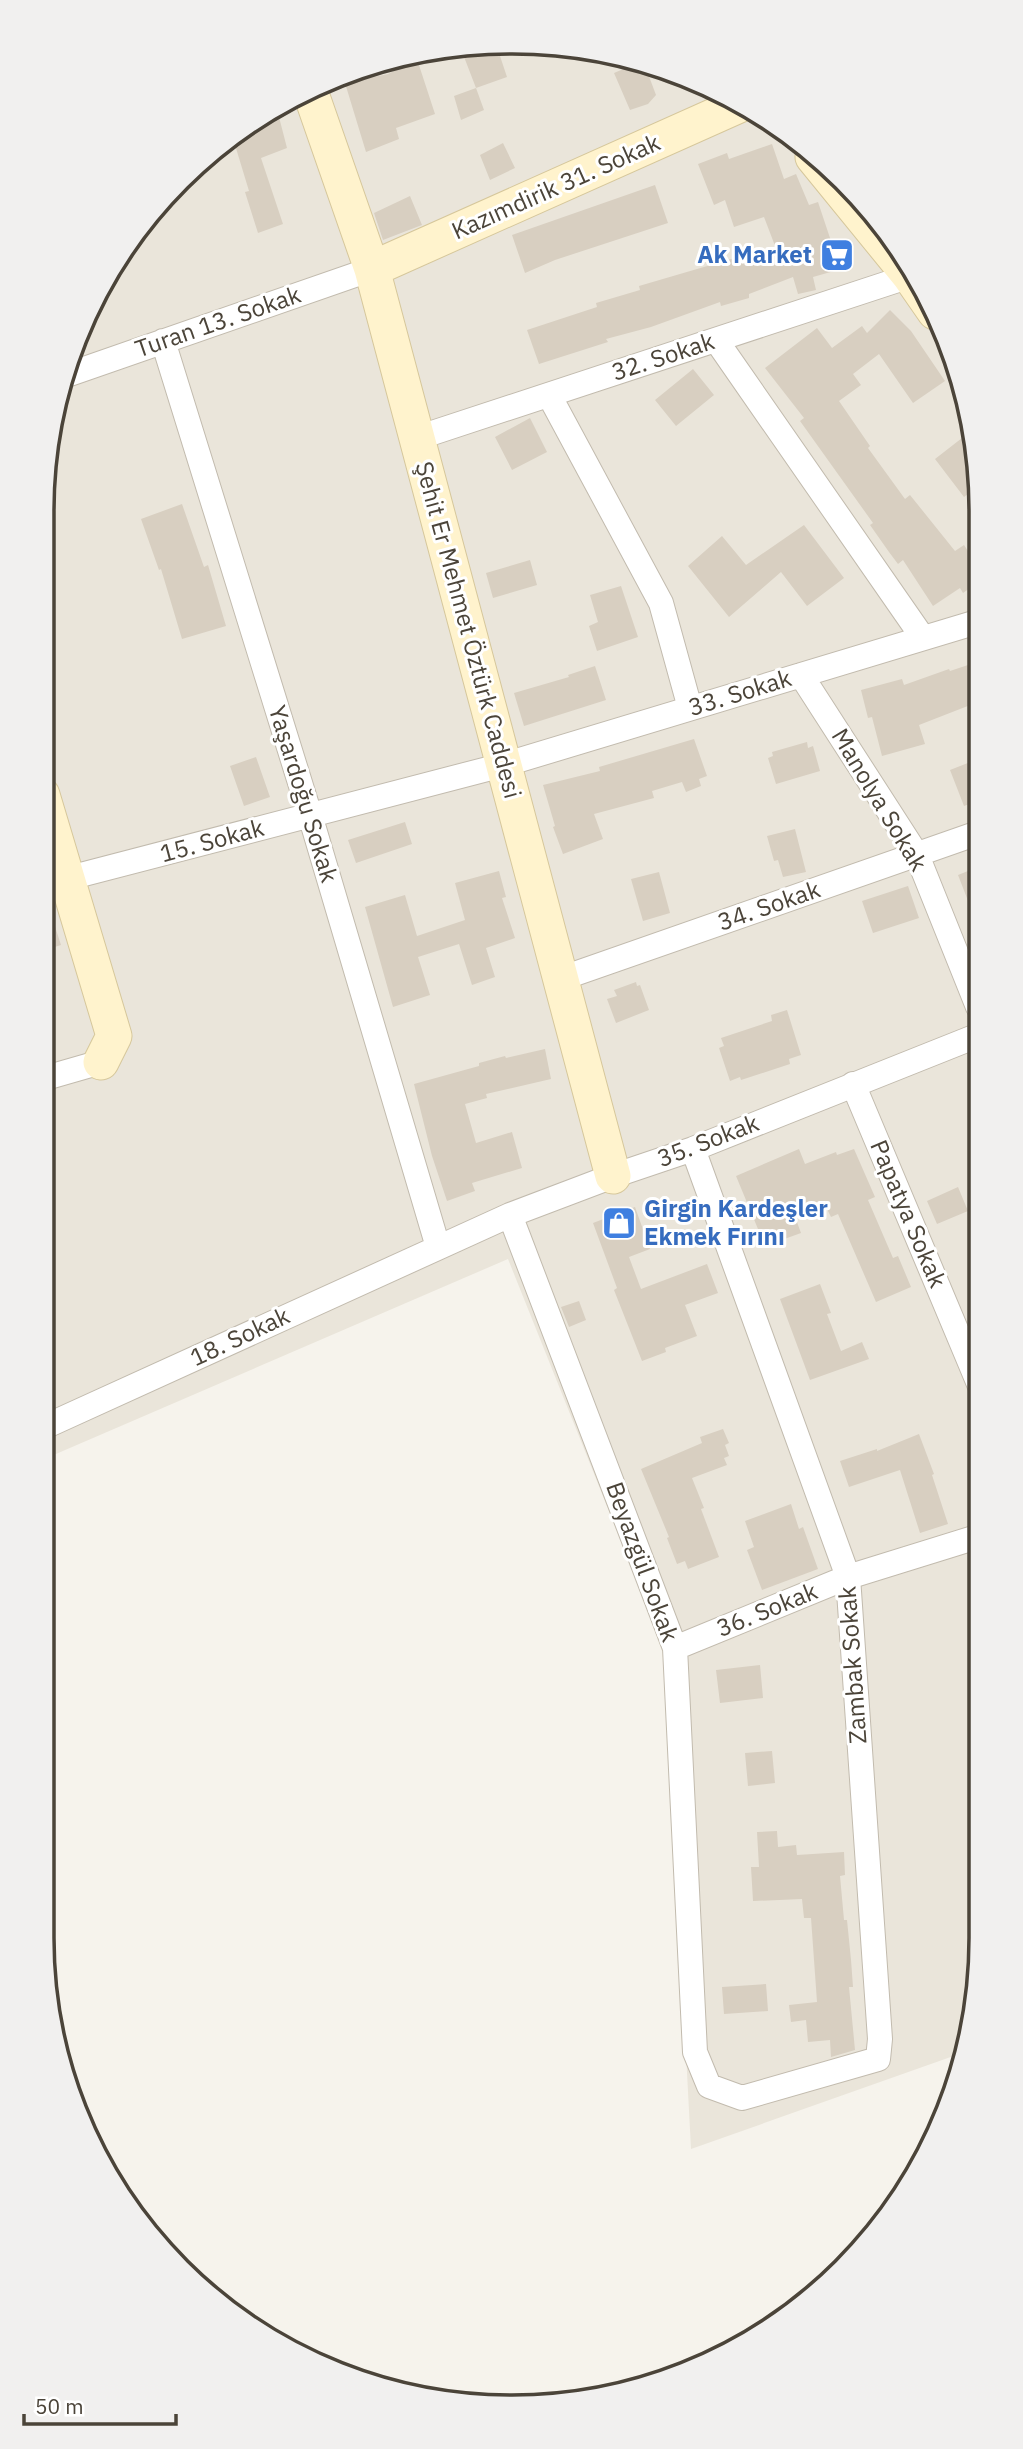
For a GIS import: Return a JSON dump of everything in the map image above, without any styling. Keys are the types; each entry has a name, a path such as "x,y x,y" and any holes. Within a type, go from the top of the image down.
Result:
{"street":[{"name":"Şehit Er Mehmet Öztürk Caddesi","path":"313,99 372,269 612,1176"},
{"name":"Kazımdirik 31. Sokak","path":"372,269 729,110"},
{"name":"Turan 13. Sokak","path":"77,371 372,269"},
{"name":"32. Sokak","path":"417,438 904,278"},
{"path":"716,340 923,638"},
{"name":"Yaşardoğu Sokak","path":"163,341 310,815 438,1247"},
{"path":"549,395 661,603 690,708"},
{"name":"33. Sokak","path":"503,765 969,624"},
{"name":"Manolya Sokak","path":"801,675 917,855 969,985"},
{"name":"15. Sokak","path":"54,882 503,765"},
{"name":"34. Sokak","path":"560,979 969,836"},
{"path":"54,882 114,1036 101,1062 54,1076"},
{"name":"35. Sokak","path":"438,1247 510,1215 693,1149 969,1039"},
{"name":"Papatya Sokak","path":"853,1084 969,1360"},
{"name":"Zambak Sokak","path":"693,1149 848,1577 880,2039"},
{"name":"Beyazgül Sokak","path":"510,1215 675,1648 695,2052 709,2086 742,2098 877,2059 880,2039"},
{"name":"18. Sokak","path":"54,1423 438,1247"},
{"name":"36. Sokak","path":"675,1648 848,1577 969,1539"}],"shaded area":[{"path":"512,54 601,63 658,79 714,101 766,131 790,149 835,188 892,257 922,309 934,337 960,422 969,512 969,1938 965,1997 953,2056 691,2149 665,1651 508,1259 54,1455 54,512 63,422 79,365 101,309 131,257 149,233 188,188 257,131 309,101 393,70 452,58"}],"building":[{"path":"499,54 507,77 476,88 464,57"},
{"path":"419,64 435,114 396,128 399,139 366,152 346,86"},
{"path":"624,69 649,76 656,95 648,104 630,110 614,73"},
{"path":"476,88 484,110 461,120 454,96"},
{"path":"279,118 287,148 261,158 283,224 258,233 245,192 249,191 236,147"},
{"path":"503,143 515,168 490,180 480,155"},
{"path":"772,144 784,179 796,174 809,205 818,202 832,244 842,241 848,267 813,277 816,290 798,294 793,277 749,294 749,298 721,306 720,302 539,364 527,330 597,307 596,303 640,290 639,286 738,257 739,260 777,251 764,217 734,227 725,200 714,205 698,164 727,153 729,159"},
{"path":"655,185 668,223 555,260 525,273 512,235"},
{"path":"410,196 422,225 383,240 374,213"},
{"path":"890,310 911,331 945,381 913,403 879,354 853,374 861,385 839,401 870,446 868,448 905,499 910,495 955,551 964,545 969,553 969,589 963,593 960,588 933,606 903,560 898,564 889,552 870,525 873,523 800,421 804,418 765,368 817,328 832,348 862,326 867,333"},
{"path":"693,369 714,395 676,426 655,400"},
{"path":"530,418 547,452 512,470 495,437"},
{"path":"963,438 968,494 964,497 935,459"},
{"path":"182,504 204,567 208,565 226,626 182,639 161,569 159,570 141,519"},
{"path":"804,525 844,578 807,606 781,572 729,617 688,566 722,536 746,565"},
{"path":"530,560 537,585 493,598 486,573"},
{"path":"621,586 638,637 597,651 589,626 598,622 590,595"},
{"path":"969,665 969,706 919,725 925,744 882,756 872,717 868,718 861,690 902,679 904,685 949,669 950,671"},
{"path":"595,666 606,700 524,726 514,693 569,677 568,675"},
{"path":"694,739 707,776 699,779 701,786 686,792 682,782 652,791 654,798 594,814 603,839 563,854 543,785 600,771 599,767"},
{"path":"807,742 808,748 813,746 820,771 776,784 768,758 773,756 772,752"},
{"path":"256,757 270,797 244,806 230,766"},
{"path":"969,763 969,804 964,806 950,770"},
{"path":"405,822 412,844 356,863 348,840"},
{"path":"795,829 806,872 783,877 778,860 774,861 767,836"},
{"path":"499,871 506,897 502,898 515,938 486,948 495,977 472,985 459,944 418,957 430,995 393,1007 365,907 405,895 417,936 465,920 455,883"},
{"path":"969,871 969,903 958,875"},
{"path":"659,872 670,913 643,921 631,879"},
{"path":"908,886 919,918 873,933 862,901"},
{"path":"54,924 61,945 54,947"},
{"path":"636,982 637,986 640,985 649,1010 616,1023 607,999 617,996 614,990"},
{"path":"787,1010 801,1055 789,1059 790,1064 730,1081 719,1048 724,1046 721,1038 772,1021 771,1015"},
{"path":"545,1049 551,1079 486,1094 487,1098 465,1104 476,1143 512,1132 522,1168 472,1183 475,1191 447,1201 432,1156 414,1084 505,1056 506,1058"},
{"path":"799,1149 805,1164 836,1152 837,1155 854,1149 875,1197 868,1200 893,1258 898,1256 911,1287 876,1302 838,1214 831,1217 823,1201 794,1214 801,1233 765,1246 736,1176"},
{"path":"958,1187 968,1211 937,1224 927,1201"},
{"path":"635,1207 650,1249 629,1257 641,1289 707,1264 718,1293 685,1305 697,1336 665,1348 666,1352 642,1361 614,1290 617,1288 593,1223"},
{"path":"820,1284 831,1313 827,1314 841,1351 862,1342 869,1359 810,1380 780,1299"},
{"path":"579,1301 586,1320 569,1327 561,1307"},
{"path":"723,1429 729,1443 725,1445 729,1456 724,1458 727,1465 692,1478 719,1557 688,1569 685,1561 677,1564 641,1469 702,1443 700,1437"},
{"path":"919,1434 948,1524 920,1533 900,1470 849,1487 840,1461 877,1451"},
{"path":"791,1504 799,1529 803,1527 818,1569 762,1590 747,1550 754,1547 745,1521"},
{"path":"760,1665 763,1698 720,1703 716,1670"},
{"path":"772,1751 775,1783 748,1786 745,1753"},
{"path":"777,1831 778,1847 796,1845 797,1855 844,1852 845,1875 840,1876 851,1960 853,1987 849,1987 855,2050 831,2057 830,2040 808,2042 806,2020 791,2022 789,2005 817,2002 811,1918 804,1918 802,1899 753,1901 751,1867 759,1867 757,1832"},
{"path":"766,1984 768,2011 724,2014 722,1987"}],"place":[{"name":"Ak Market","path":"837,255"},
{"name":"Girgin Kardeşler Ekmek Fırını","path":"619,1223"}]}
